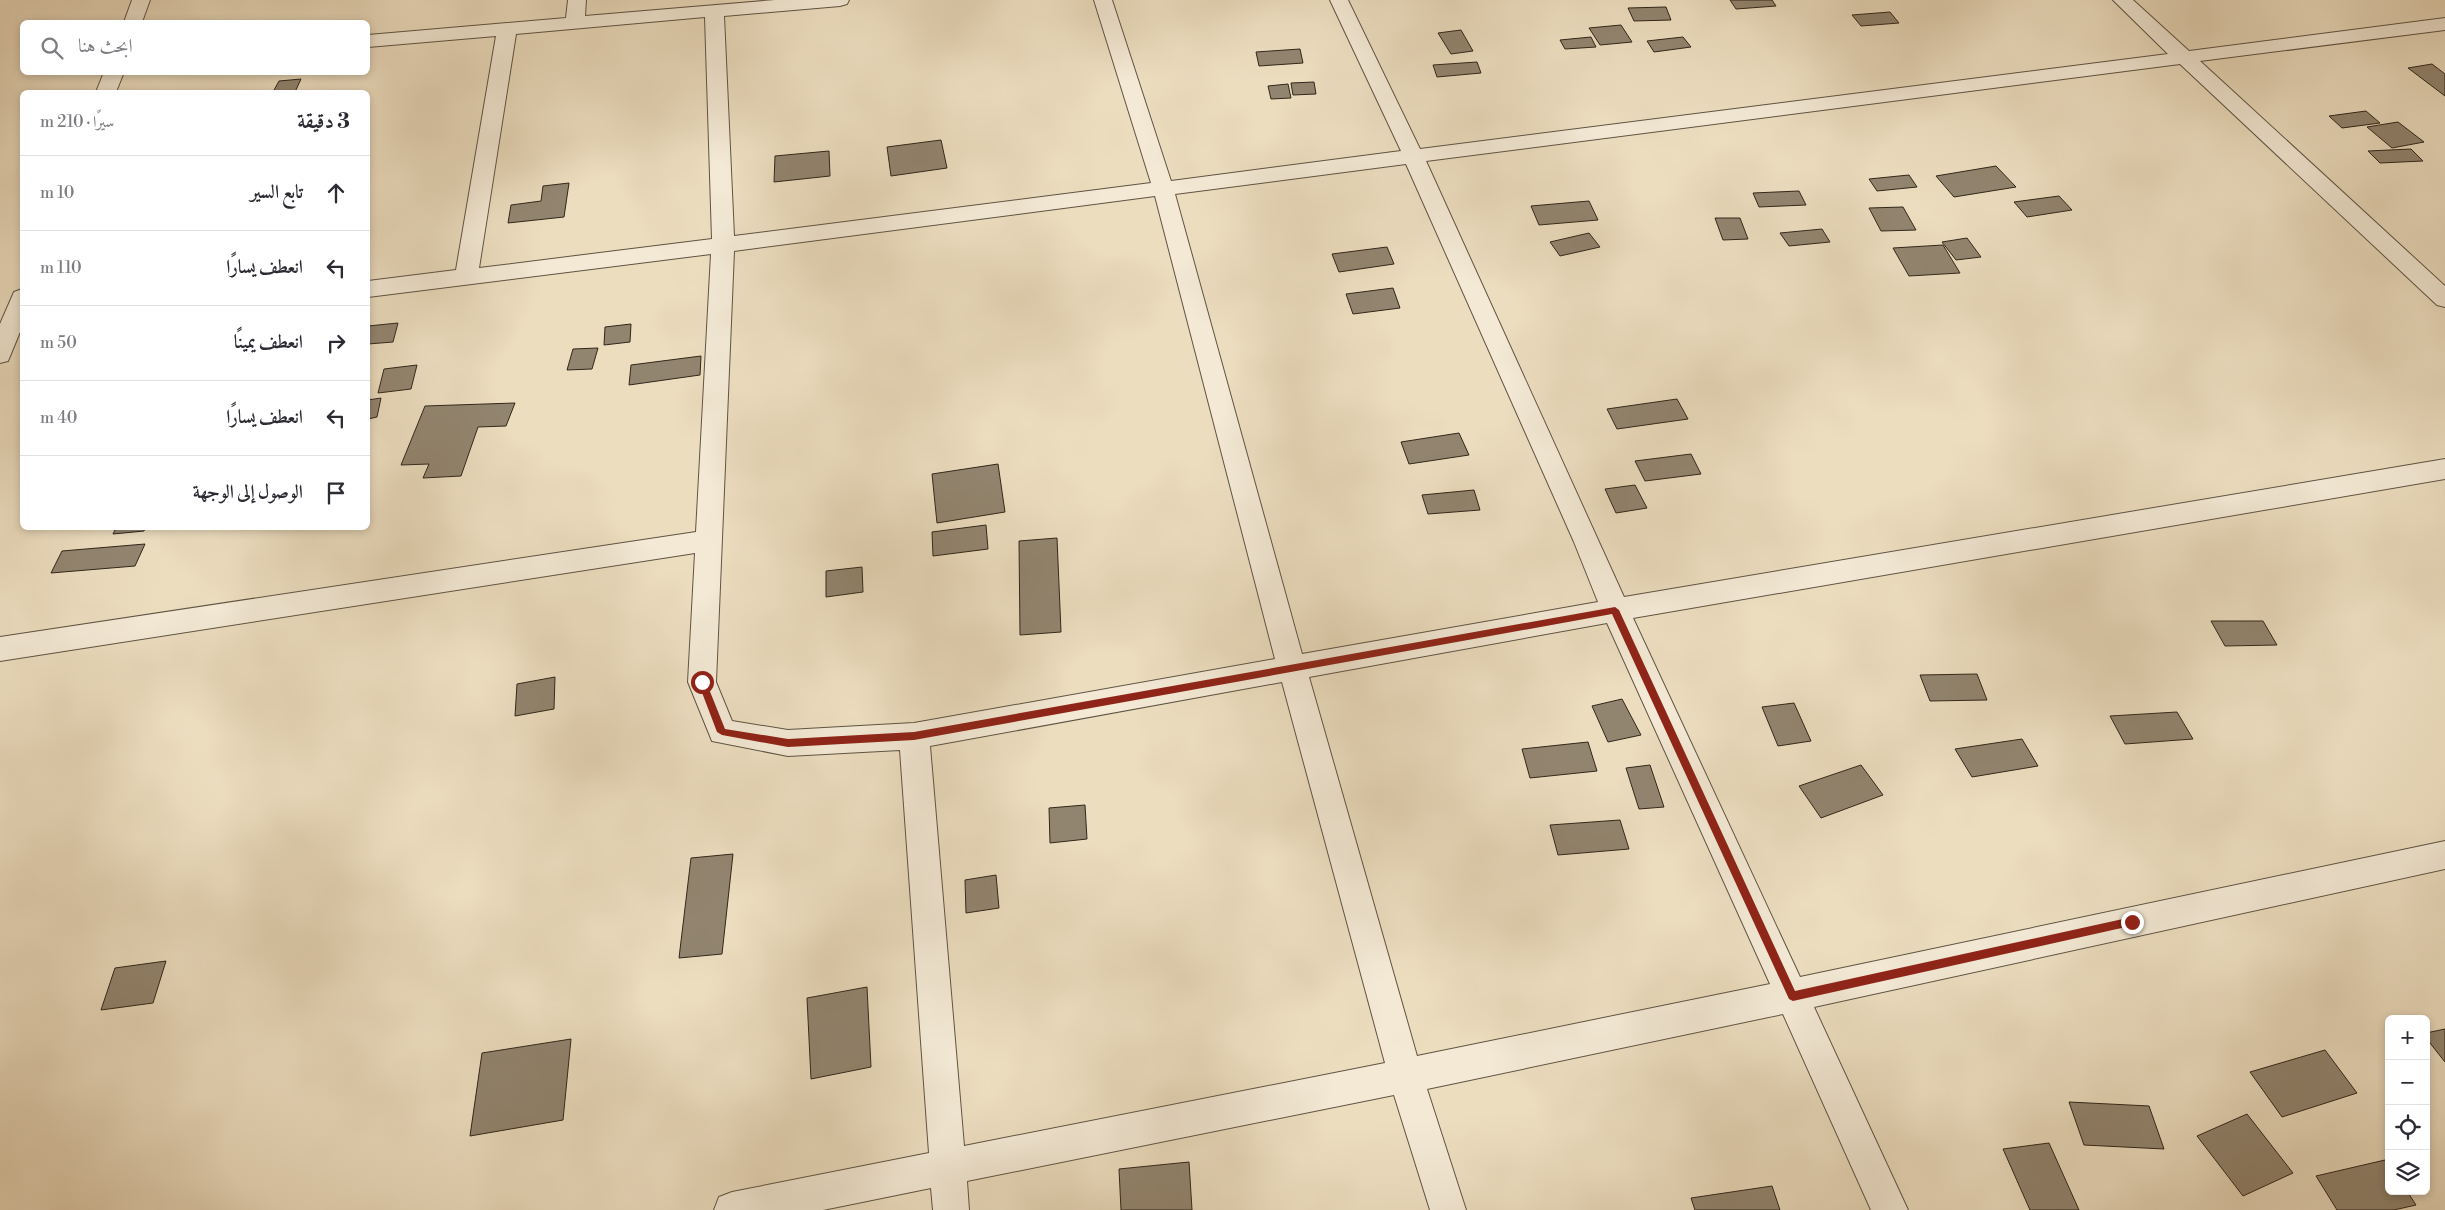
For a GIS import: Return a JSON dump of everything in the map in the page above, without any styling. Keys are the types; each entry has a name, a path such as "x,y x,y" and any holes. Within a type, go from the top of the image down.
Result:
{"street":[{"path":"134,20 141,0"},
{"path":"575,22 577,0"},
{"path":"370,41 840,0"},
{"path":"1103,0 1163,188 1292,668 1406,1076 1448,1210"},
{"path":"1339,0 1413,155 1587,542 1615,610 1890,1210"},
{"path":"2122,0 2445,299"},
{"path":"714,12 723,245 702,682 722,732 788,743 914,736 1615,610 2445,469"},
{"path":"370,289 2445,24"},
{"path":"467,275 507,29"},
{"path":"107,90 113,75"},
{"path":"7,342 20,303"},
{"path":"0,649 709,540"},
{"path":"914,736 946,1169 951,1210"},
{"path":"732,1210 946,1169 1793,996 2445,855"}],"building":[{"path":"1730,0 1772,0 1776,6 1736,9"},
{"path":"1666,7 1671,20 1634,21 1628,8"},
{"path":"1890,12 1899,23 1861,26 1852,15"},
{"path":"1621,25 1632,42 1600,45 1589,28"},
{"path":"1461,30 1473,51 1451,54 1438,33"},
{"path":"1591,37 1596,47 1565,49 1560,40"},
{"path":"1683,37 1691,47 1654,52 1647,41"},
{"path":"1300,49 1303,63 1259,66 1256,52"},
{"path":"1477,62 1481,73 1437,77 1433,65"},
{"path":"2432,64 2445,74 2445,96 2408,68"},
{"path":"301,79 296,90 274,90 279,81"},
{"path":"1314,82 1316,94 1293,95 1291,83"},
{"path":"1288,84 1291,98 1271,99 1268,86"},
{"path":"2366,111 2380,123 2342,128 2329,116"},
{"path":"2398,122 2424,142 2392,148 2367,127"},
{"path":"941,140 947,168 891,176 887,147"},
{"path":"2411,149 2423,161 2380,163 2368,151"},
{"path":"829,151 830,176 774,182 775,156"},
{"path":"1996,166 2016,187 1954,197 1936,176"},
{"path":"1909,175 1917,187 1877,191 1869,179"},
{"path":"569,183 564,217 508,223 511,205 541,201 543,186"},
{"path":"1799,191 1806,205 1759,207 1753,193"},
{"path":"2059,196 2072,210 2027,217 2014,202"},
{"path":"1589,201 1598,220 1539,225 1531,206"},
{"path":"1903,207 1916,230 1881,231 1869,208"},
{"path":"1715,218 1740,218 1748,239 1723,240"},
{"path":"1822,229 1830,242 1789,246 1780,233"},
{"path":"1589,233 1600,247 1560,256 1550,242"},
{"path":"1967,238 1981,257 1956,260 1942,242"},
{"path":"1943,245 1960,273 1909,276 1893,248"},
{"path":"1387,247 1394,264 1339,272 1332,254"},
{"path":"1393,288 1400,308 1353,314 1346,294"},
{"path":"398,323 393,342 370,344 370,326"},
{"path":"631,324 630,342 604,345 605,327"},
{"path":"598,348 592,369 567,370 573,349"},
{"path":"701,356 700,375 629,385 631,365"},
{"path":"417,365 411,389 378,393 384,369"},
{"path":"381,398 377,417 370,419 370,400"},
{"path":"1677,399 1688,419 1617,429 1607,409"},
{"path":"515,403 506,426 478,427 461,476 423,478 429,464 401,465 425,406"},
{"path":"1459,433 1469,455 1409,464 1401,442"},
{"path":"1691,454 1701,474 1645,481 1635,461"},
{"path":"998,464 1005,512 937,523 932,474"},
{"path":"1635,485 1647,508 1616,513 1605,489"},
{"path":"1474,490 1480,510 1428,514 1422,495"},
{"path":"986,525 988,549 933,556 932,532"},
{"path":"115,530 144,530 144,531 113,534"},
{"path":"1057,538 1061,632 1020,635 1019,541"},
{"path":"145,544 135,566 51,573 62,551"},
{"path":"862,567 863,592 826,597 826,571"},
{"path":"2211,621 2263,621 2277,645 2225,646"},
{"path":"1977,674 1987,700 1930,701 1920,675"},
{"path":"555,677 554,709 515,716 517,684"},
{"path":"1622,699 1641,735 1608,742 1592,706"},
{"path":"1794,703 1811,741 1778,746 1762,707"},
{"path":"2177,712 2193,739 2125,744 2110,716"},
{"path":"2022,739 2038,766 1972,777 1955,749"},
{"path":"1588,742 1597,771 1530,778 1522,749"},
{"path":"1650,765 1664,807 1639,809 1626,768"},
{"path":"1861,765 1883,795 1821,818 1799,786"},
{"path":"1085,805 1087,839 1050,843 1049,808"},
{"path":"1620,820 1629,849 1558,855 1550,825"},
{"path":"733,854 722,954 679,958 691,858"},
{"path":"996,875 999,908 966,913 965,880"},
{"path":"166,961 153,1003 101,1010 115,968"},
{"path":"867,987 871,1067 811,1079 807,998"},
{"path":"2445,1029 2445,1062 2430,1043 2430,1032"},
{"path":"571,1039 563,1120 470,1136 482,1053"},
{"path":"2325,1050 2357,1093 2282,1117 2250,1072"},
{"path":"2069,1102 2149,1106 2164,1149 2084,1145"},
{"path":"2247,1114 2293,1173 2243,1196 2197,1136"},
{"path":"2049,1143 2079,1210 2030,1210 2003,1149"},
{"path":"2385,1160 2385,1195 2410,1195 2416,1205 2394,1210 2337,1210 2316,1176"},
{"path":"1189,1162 1192,1210 1121,1210 1119,1169"},
{"path":"1772,1186 1780,1210 1695,1210 1691,1198"}],"route":[{"path":"702,682 722,732 788,743 914,736 1615,610 1793,996 2132,922"}]}
